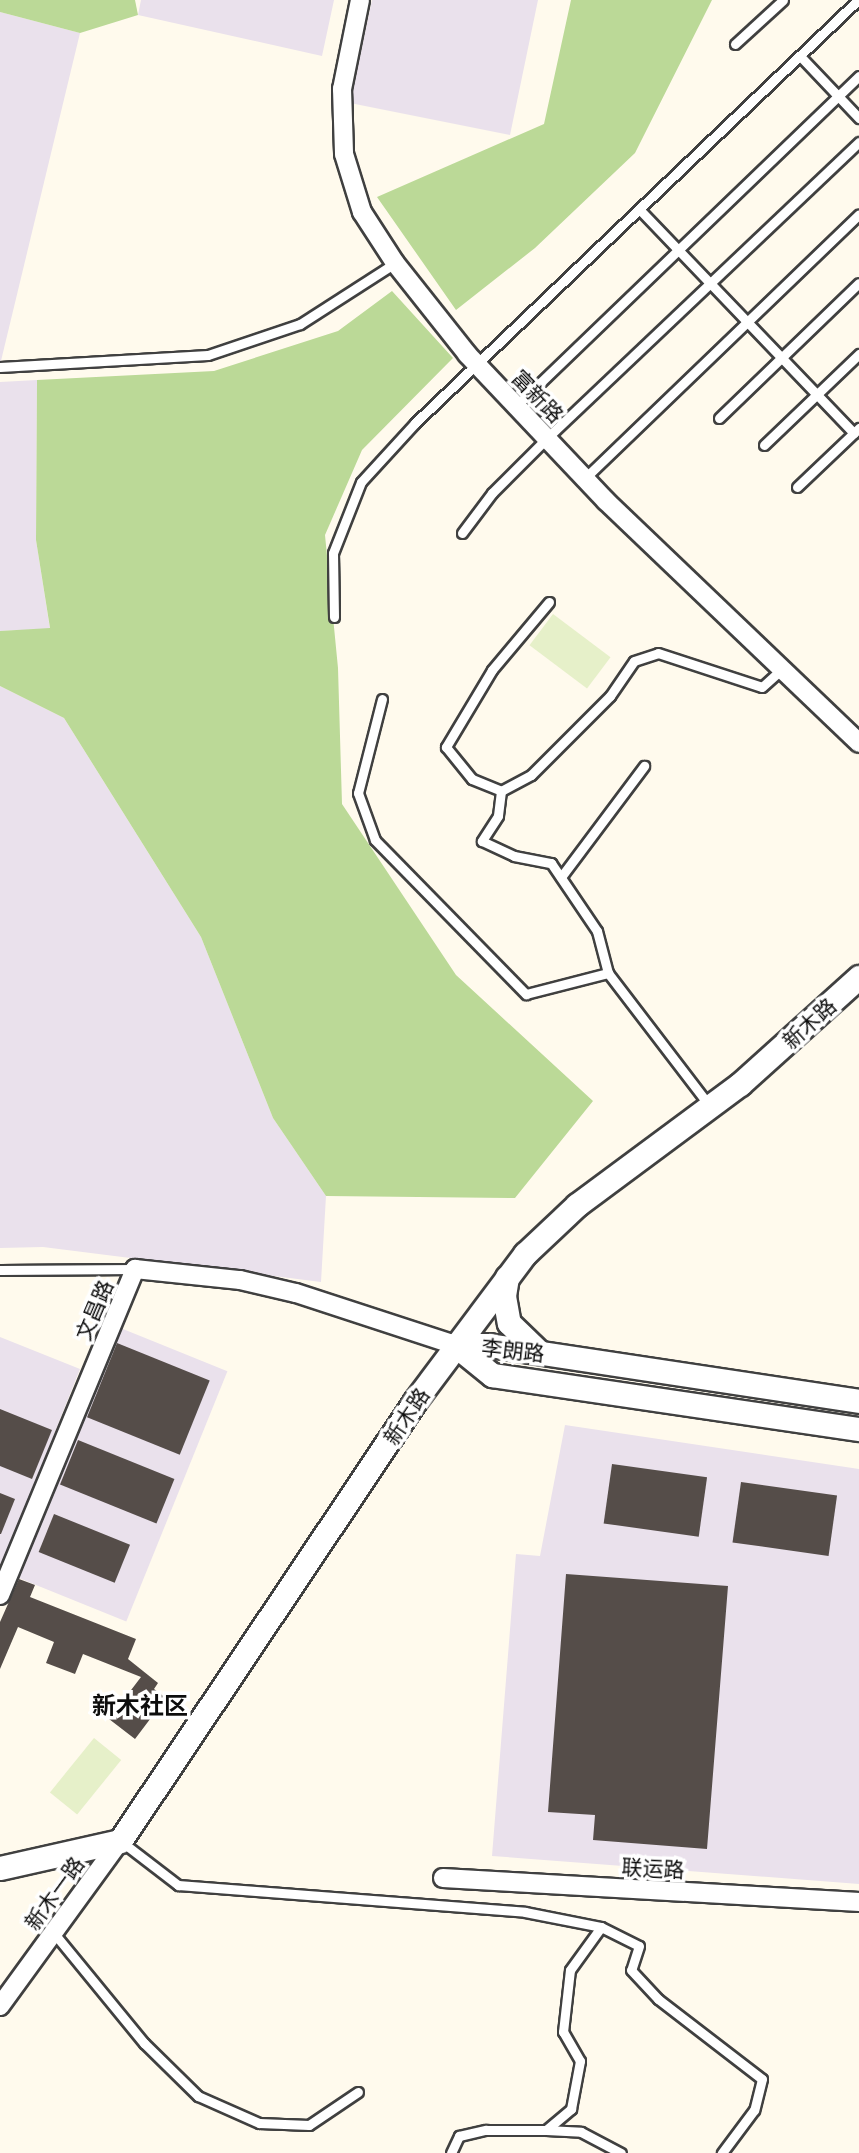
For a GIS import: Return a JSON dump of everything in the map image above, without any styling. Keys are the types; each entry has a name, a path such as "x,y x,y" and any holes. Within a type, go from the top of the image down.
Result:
{"street":[{"name":"富新路","path":"360,0 342,89 344,154 362,212 395,263 479,366 584,478 859,743"},
{"name":"新木路","path":"120,1841 455,1345 507,1276 577,1205 710,1106 859,977"},
{"name":"文昌路","path":"0,1595 135,1269 285,1290 455,1345"},
{"path":"507,1276 504,1296 509,1323 541,1353"},
{"name":"李朗路","path":"455,1345 541,1353 859,1401"},
{"name":"李朗路","path":"455,1345 492,1375 859,1429"},
{"path":"0,1868 120,1841"},
{"name":"新木一路","path":"0,2006 120,1841"},
{"name":"联运路","path":"443,1878 859,1902"}],"lane":[{"path":"735,44 783,0"},
{"path":"334,617 333,553 361,482 415,423 479,366 858,0"},
{"path":"800,56 859,118"},
{"path":"516,406 859,76"},
{"path":"462,533 492,493 547,438 859,142"},
{"path":"640,210 856,431 797,487"},
{"path":"584,478 859,214"},
{"path":"0,367 208,355 300,324 395,263"},
{"path":"719,418 859,283"},
{"path":"764,446 859,354"},
{"path":"501,791 472,779 446,747 492,670 549,602"},
{"path":"501,791 531,775 610,696 634,661 658,653 762,687 782,669"},
{"path":"382,699 358,793 375,840 526,994 608,973"},
{"path":"561,877 644,766"},
{"path":"501,791 498,816 482,841 514,856 551,863 597,931 608,973 710,1106"},
{"path":"0,1270 135,1269"},
{"path":"120,1841 178,1885 525,1912 601,1927 639,1947 631,1970 658,2000 762,2079 754,2109 722,2153"},
{"path":"546,2130 571,2109 580,2061 563,2032 570,1970 601,1927"},
{"path":"53,1932 144,2043 198,2096 259,2123 309,2125 358,2092"},
{"path":"451,2153 459,2136 486,2130 580,2132 621,2153"}],"shaded area":[{"path":"141,0 334,0 322,56 138,15"},
{"path":"372,0 538,0 510,135 350,103"},
{"path":"0,12 80,33 0,365"},
{"path":"37,380 36,540 50,629 0,631 0,382"},
{"path":"0,686 64,718 201,937 273,1118 326,1196 321,1282 43,1247 0,1248"},
{"path":"118,1327 227,1371 126,1622 17,1577"},
{"path":"0,1337 80,1369 0,1570"},
{"path":"565,1425 859,1469 859,1884 492,1856 516,1554 540,1556"}],"green space":[{"path":"0,0 135,0 138,15 80,33 0,12"},
{"path":"571,0 712,0 635,153 535,248 456,310 377,197 544,124"},
{"path":"392,291 453,358 362,450 325,535 338,668 342,804 456,975 593,1101 515,1198 326,1196 273,1118 201,937 64,718 0,686 0,631 50,628 36,540 37,380 214,371 338,331"},
{"path":"553,614 611,657 587,688 530,645"},
{"path":"94,1738 121,1760 77,1814 50,1792"}],"building":[{"path":"117,1343 210,1380 180,1455 87,1417"},
{"path":"0,1409 52,1430 32,1479 0,1466"},
{"path":"78,1440 174,1479 156,1523 60,1485"},
{"path":"612,1464 707,1477 699,1537 604,1523"},
{"path":"741,1482 837,1495 829,1556 733,1542"},
{"path":"0,1493 15,1499 1,1534 0,1534"},
{"path":"54,1514 130,1545 115,1583 39,1552"},
{"path":"566,1574 728,1586 707,1849 593,1840 595,1815 548,1812"},
{"path":"19,1579 35,1585 30,1597 136,1639 128,1659 158,1683 154,1689 166,1698 135,1739 109,1719 141,1677 83,1654 75,1674 46,1663 54,1642 18,1627 0,1669 0,1622"}],"district":[{"name":"新木社区","path":"140,1706"}]}
